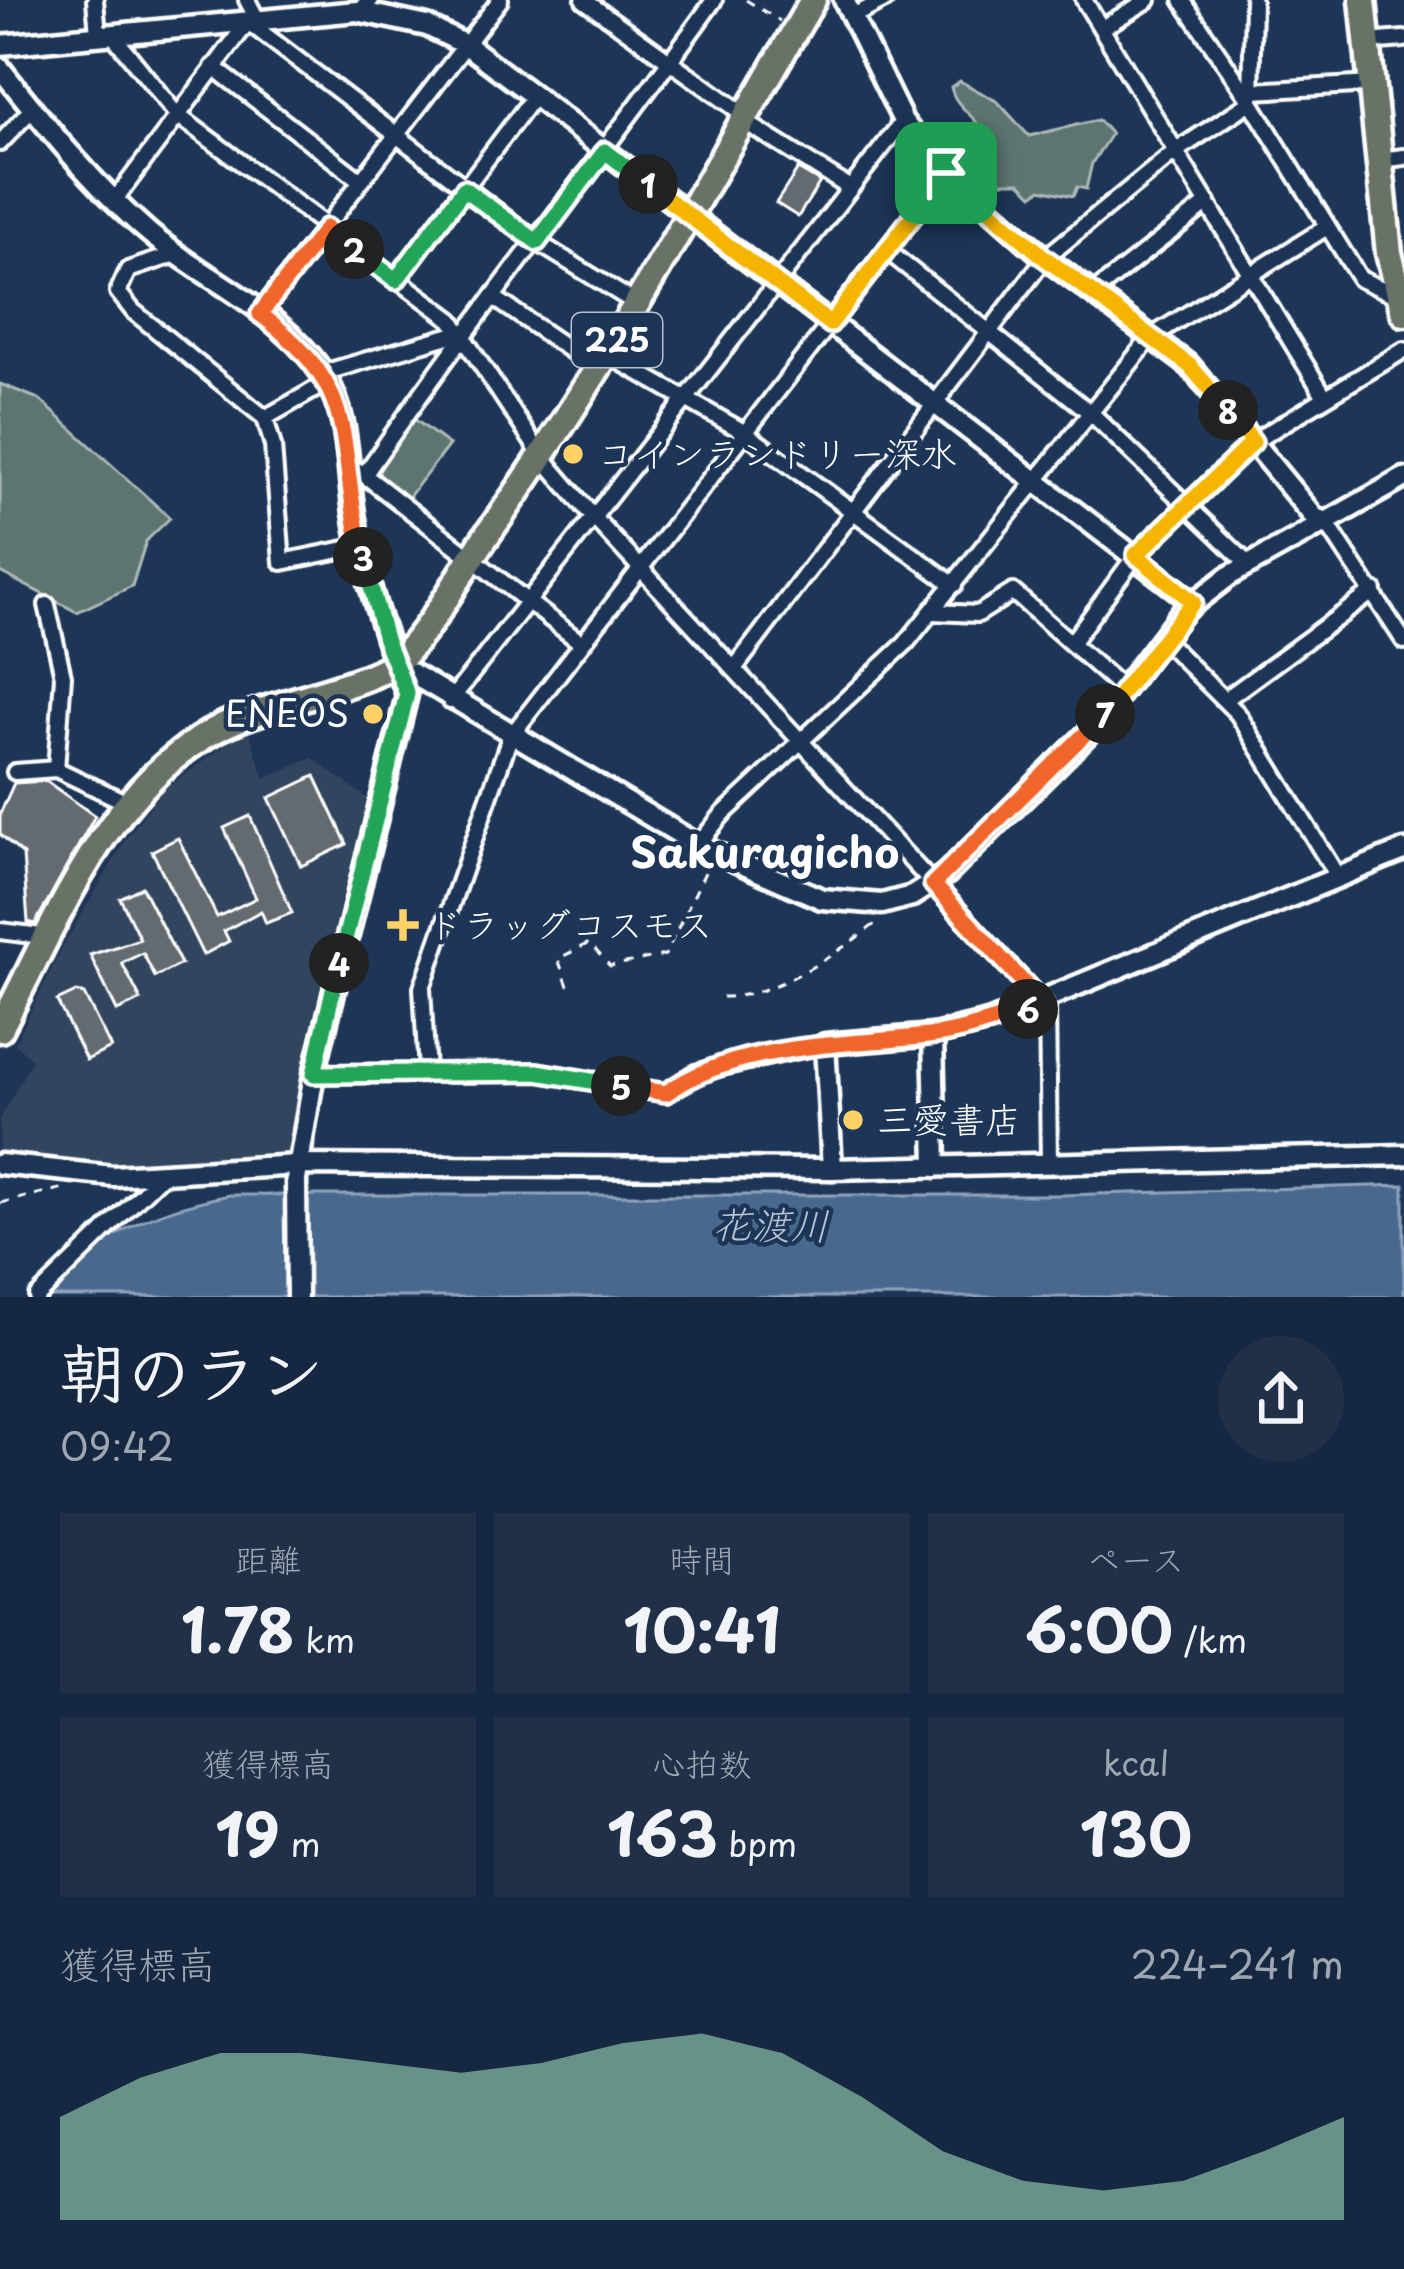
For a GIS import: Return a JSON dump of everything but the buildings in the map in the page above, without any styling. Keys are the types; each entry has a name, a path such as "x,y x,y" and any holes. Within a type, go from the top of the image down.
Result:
{"highway":[{"name":"225","path":"395,664 543,458 603,363 813,0"},
{"path":"1363,0 1372,84 1392,159 1401,305"},
{"path":"0,1029 125,802 158,766 206,734 395,664"}],"street":[{"path":"95,0 105,34 176,114 462,332 543,458 595,520 1045,1003 1049,1164"},
{"path":"248,0 253,22 396,137 537,242 638,304"},
{"path":"260,314 500,0"},
{"path":"584,0 850,188"},
{"path":"357,470 537,242 714,0"},
{"path":"885,0 849,8 903,121 946,173 1045,258 1205,381 1307,510 1326,522 1404,641"},
{"path":"1084,0 1325,397"},
{"path":"1102,28 1148,0"},
{"path":"1182,0 1252,96 1360,279 1401,305"},
{"path":"1252,96 1253,1 1263,0"},
{"path":"0,45 253,22 364,5 427,26 466,45 534,96 1193,602"},
{"path":"114,201 176,114 253,22"},
{"path":"1367,42 1404,38"},
{"path":"213,67 362,181"},
{"path":"0,68 114,201 176,254 295,340 326,378 357,470 360,546 407,694 314,1074 297,1173 297,1297"},
{"path":"734,669 1045,258 1252,96 1372,84"},
{"path":"396,280 534,96"},
{"path":"0,142 32,109"},
{"path":"450,700 903,121"},
{"path":"427,1072 422,988 510,737 638,565 946,173"},
{"path":"1093,293 1208,203"},
{"path":"706,849 722,815 934,612 1151,337 1327,227"},
{"path":"886,250 1092,414 1248,564"},
{"path":"176,254 122,275 118,292 265,418 273,446 282,562 360,546"},
{"path":"493,297 603,363 744,432 954,585"},
{"path":"265,418 326,378 462,332"},
{"path":"1072,643 1136,555 1253,442 1404,350"},
{"path":"357,470 580,641"},
{"path":"395,664 510,737 706,849 822,899 882,904 933,884 1094,728 1193,602 1248,564 1404,478"},
{"path":"1226,699 1374,591"},
{"path":"934,612 977,614 1013,592 1124,690"},
{"path":"47,605 64,676 56,769"},
{"path":"1162,638 1226,699 1339,879"},
{"path":"15,772 56,769 125,802"},
{"path":"314,1074 537,1072 666,1093 695,1073 826,1044 933,1036 1045,1003 1403,854"},
{"path":"0,931 50,937"},
{"path":"933,1036 936,1167"},
{"path":"826,1044 832,1168"},
{"path":"0,1164 112,1176 936,1167 1404,1155"},
{"path":"37,1297 164,1173"}],"path":[{"path":"746,0 795,30"},
{"path":"568,986 558,959 589,944 610,966 665,956 706,849"},
{"path":"722,997 751,998 779,986 879,921 882,904"},
{"path":"0,1203 70,1187"}],"shaded area":[{"path":"248,729 265,779 312,758 371,801 327,965 287,1153 116,1165 0,1156 0,1120 32,1059 15,1044 63,946 128,836 162,791"}],"green space":[{"path":"960,81 998,102 1029,136 1098,120 1111,134 1092,163 1086,189 1077,187 1073,196 1041,189 1033,195 1020,182 998,182 985,135 953,94 951,87"},
{"path":"0,384 39,399 170,518 146,541 132,586 77,612 0,572"},
{"path":"413,418 449,445 408,498 380,477 378,464"}],"water":[{"name":"花渡川","path":"1404,1185 1404,1297 51,1297 89,1255 129,1227 229,1195 1061,1195"}],"place":[{"name":"コインランドリー深水","path":"573,454"},
{"name":"ENEOS","path":"373,714"},
{"name":"ドラッグコスモス","path":"403,925"},
{"name":"三愛書店","path":"853,1120"}],"district":[{"name":"Sakuragicho","path":"765,853"}],"route":[{"path":"605,151 830,324 946,173 1045,258 1190,366 1253,442 1136,555 1193,602 1094,728 933,884 1043,1004 933,1036 826,1044 695,1073 666,1093 537,1072 314,1074 407,694 385,639 360,546 343,420 323,373 295,340 260,314 326,228 396,280 464,189 537,242 605,151"}]}
